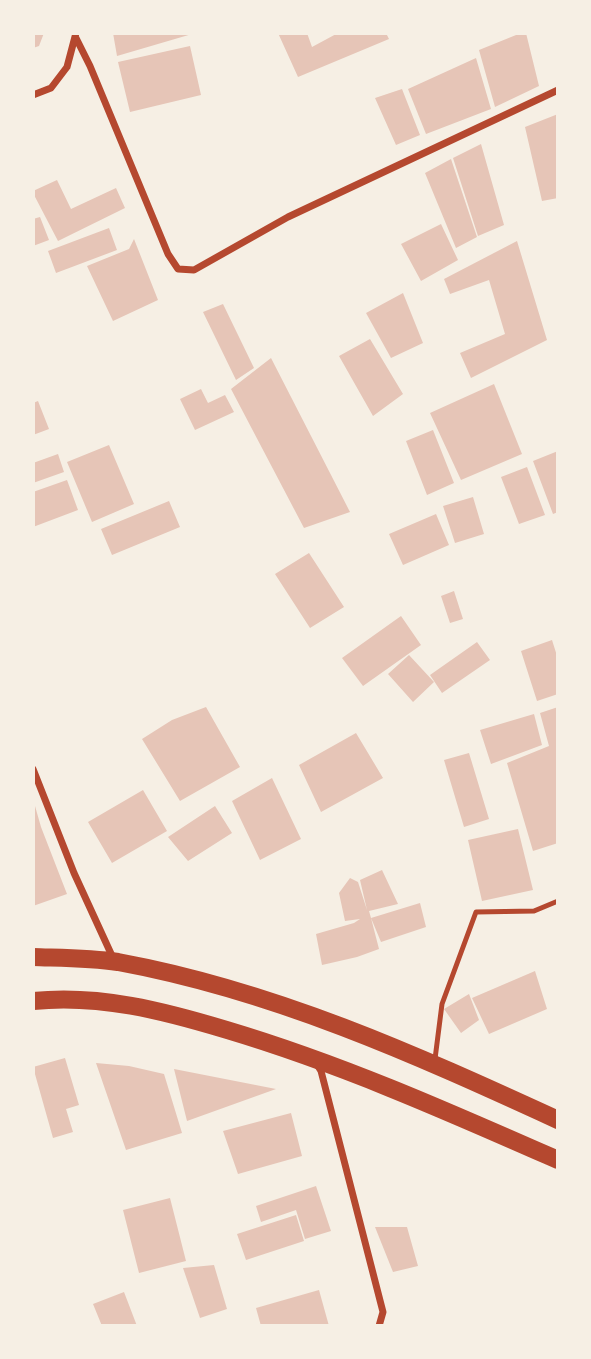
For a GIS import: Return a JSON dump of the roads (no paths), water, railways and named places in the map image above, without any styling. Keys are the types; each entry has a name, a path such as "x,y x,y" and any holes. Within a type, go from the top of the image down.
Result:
{"main road":[{"path":"33,957 115,962 191,978 286,1005 434,1063 558,1119"},
{"path":"33,1001 102,1001 177,1015 314,1059 422,1100 558,1160"}],"street":[{"path":"76,36 167,254 178,269 194,270 288,217 558,89"},
{"path":"33,94 51,88 67,67 76,36"},
{"path":"33,769 74,873 115,962"},
{"path":"314,1059 321,1071 383,1312 379,1326"}],"lane":[{"path":"434,1063 442,1004 476,912 534,911 558,901"}]}
